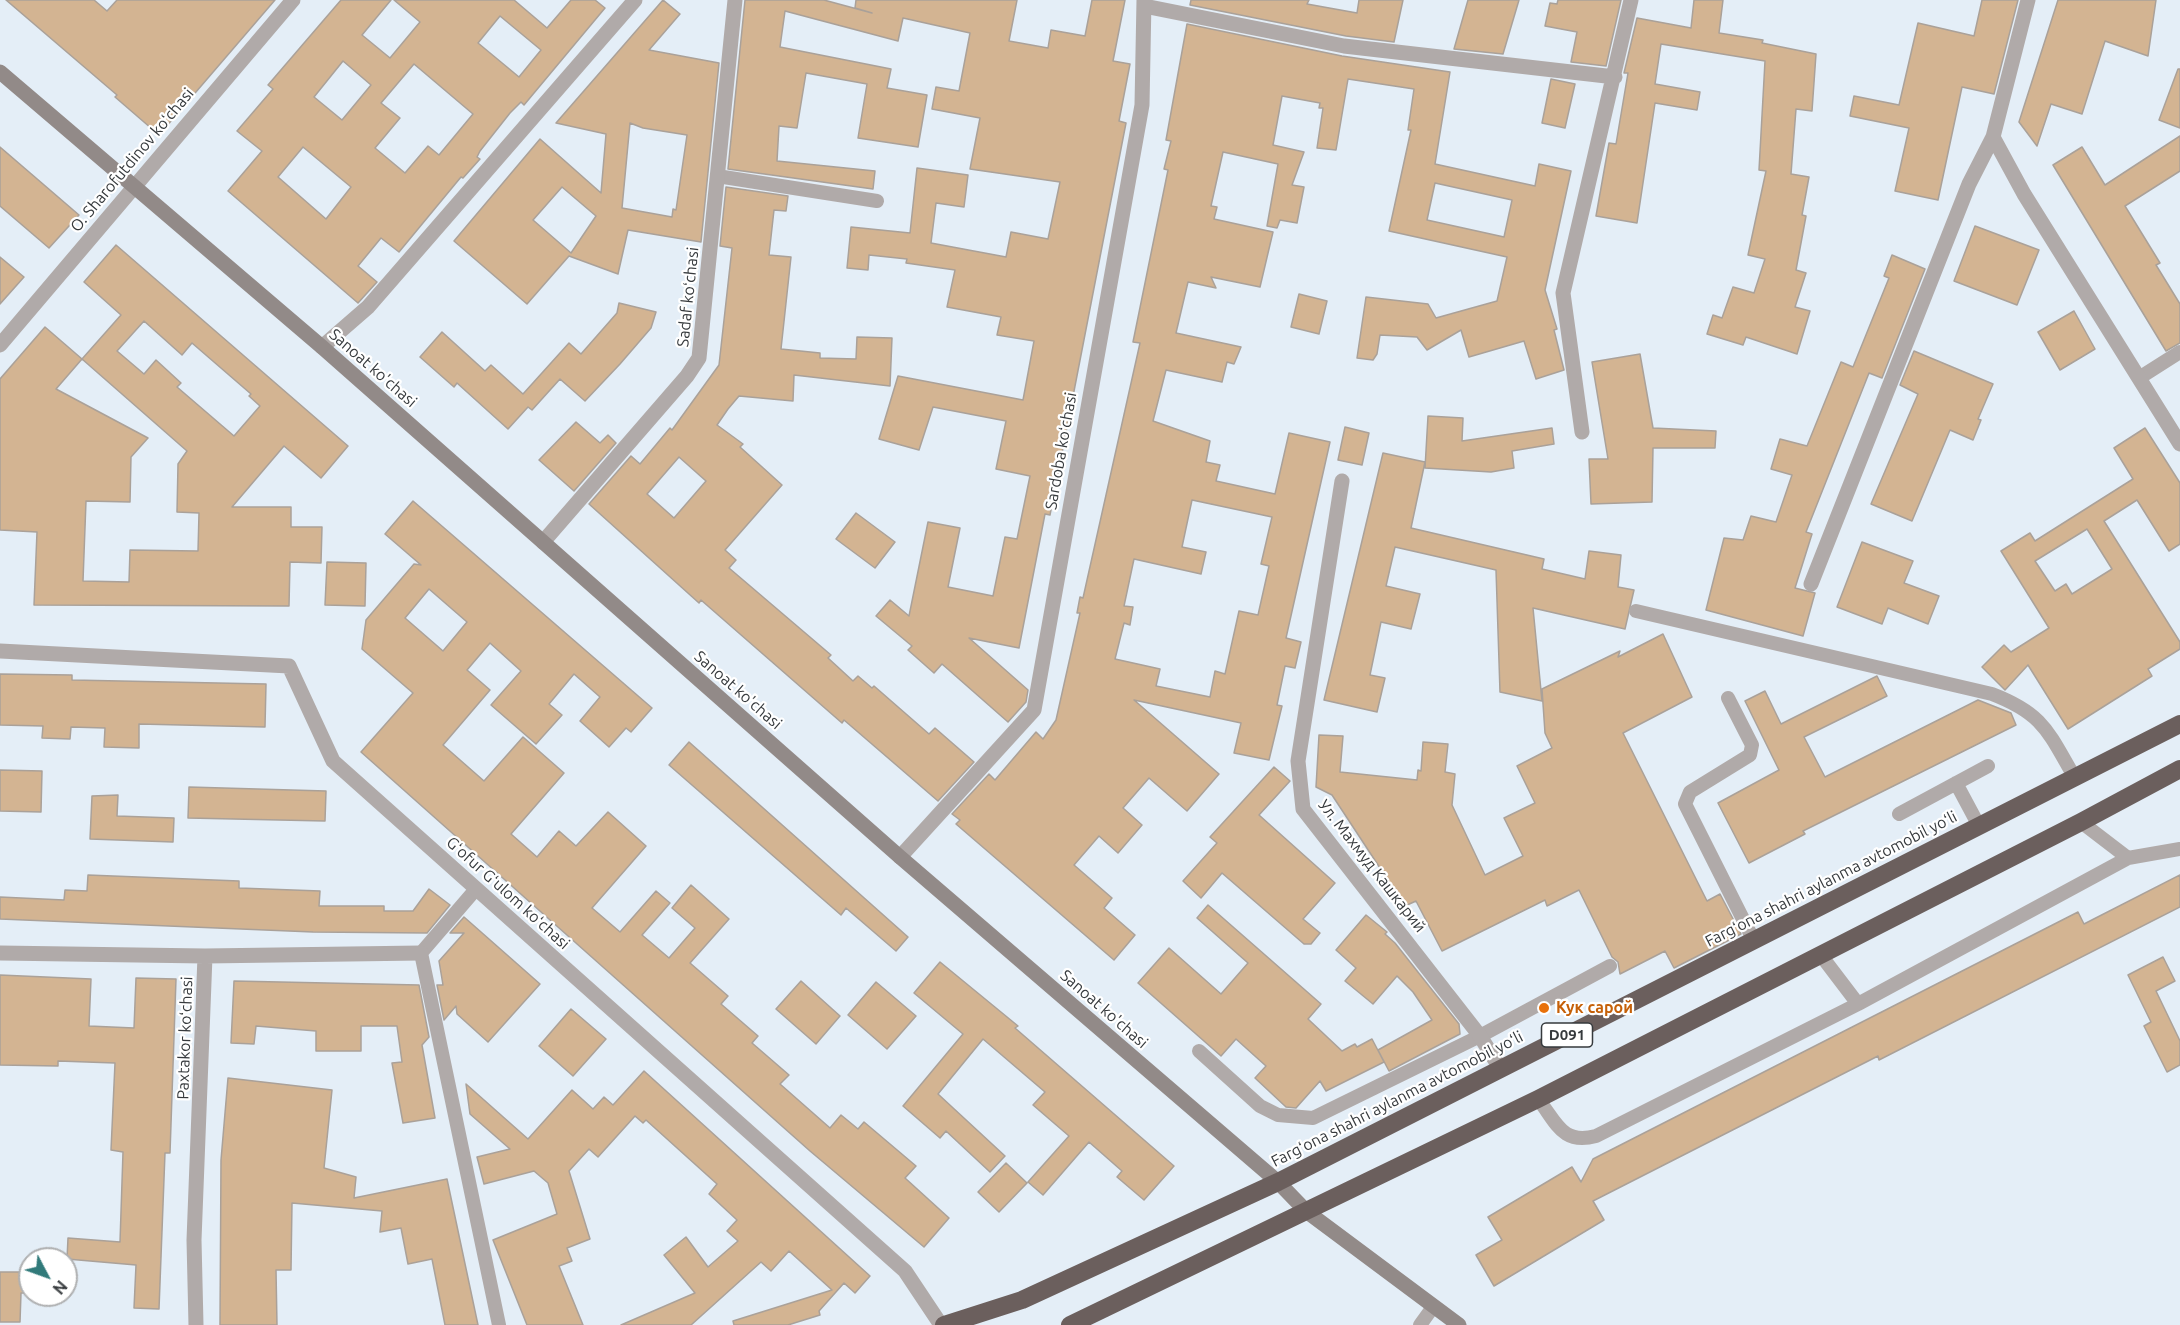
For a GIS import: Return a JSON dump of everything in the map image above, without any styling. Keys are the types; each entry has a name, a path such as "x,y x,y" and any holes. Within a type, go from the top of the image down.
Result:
{"highway":[{"name":"Fargʻona shahri aylanma avtomobil yoʻli","path":"942,1325 1022,1300 1278,1182 2180,724"},
{"name":"D091","path":"1070,1325 1538,1099 2081,822 2180,769"}],"main road":[{"name":"Sanoat ko'chasi","path":"0,72 322,347 900,858 1278,1182 1306,1211 1459,1325"}],"street":[{"name":"O. Sharofutdinov koʻchasi","path":"0,345 293,0"},
{"path":"322,347 368,307 635,0"},
{"name":"Sadaf koʻchasi","path":"543,542 687,376 699,358 735,0"},
{"path":"1582,432 1563,292 1615,77 1631,0"},
{"path":"1810,584 1969,184 1993,137 2028,0"},
{"path":"1144,3 1344,46 1615,77"},
{"name":"Sardoba koʻchasi","path":"900,858 1034,710 1142,105 1144,3"},
{"path":"1993,137 2024,194 2180,444"},
{"name":"Ул. Махмуд Кашкарий","path":"1342,481 1298,761 1303,809 1480,1036 1500,1068"},
{"name":"Gʻofur Gʻulom koʻchasi","path":"0,651 289,666 333,761 905,1270 942,1325"},
{"name":"Paxtakor koʻchasi","path":"0,953 205,956 194,1240 196,1325"},
{"path":"205,956 421,953"}],"lane":[{"path":"717,176 877,201"},
{"path":"2139,378 2180,352"},
{"path":"1636,611 1992,694 2010,701 2043,723 2075,778"},
{"path":"1728,698 1752,745 1750,755 1690,792 1685,804 1753,939"},
{"path":"1899,814 1988,766"},
{"path":"1956,783 1979,826"},
{"path":"2081,822 2128,858"},
{"path":"1538,1099 1566,1135 1579,1141 1596,1136 1858,1004 2128,858 2180,849"},
{"path":"476,889 421,953 499,1325"},
{"path":"1820,954 1858,1004"},
{"path":"1199,1051 1260,1106 1278,1115 1313,1118 1480,1036 1610,966"},
{"path":"1420,1325 1433,1307"}],"building":[{"path":"6,0 94,0 107,11 117,0 275,0 159,135 115,97 117,95"},
{"path":"341,0 391,0 362,35 390,58 420,22 394,0 514,0 547,28 571,0 595,0 605,8 524,105 521,102 510,113 480,151 477,157 480,159 463,178 461,177 399,252 381,238 358,266 377,282 358,303 228,191 262,151 237,131 273,89 268,85","holes":["500,16 541,50 519,77 478,43","343,61 371,85 342,120 314,97","414,64 473,114 439,155 428,146 405,173 375,148 400,118 381,103","303,147 351,187 326,219 278,177"]},
{"path":"663,0 680,14 649,50 719,63 701,242 628,230 618,274 569,256 527,304 454,241 540,139 601,193 606,134 556,123","holes":["630,123 643,128 687,135 676,210 673,209 672,217 622,208","562,187 596,216 571,253 533,220"]},
{"path":"745,0 824,0 872,13 855,8 856,0 1017,0 1009,41 1048,48 1051,30 1085,36 1092,0 1125,0 1113,61 1130,64 1119,121 1126,123 1050,515 1045,514 1019,648 969,638 1028,690 1026,702 1008,722 942,664 934,673 908,650 912,646 876,616 890,600 909,616 928,522 960,528 948,587 993,596 1005,537 1017,539 1030,476 996,469 1006,421 933,407 919,450 879,439 898,376 1023,400 1034,341 997,335 1001,317 947,307 955,270 906,263 907,259 869,255 868,270 847,268 851,227 910,233 917,168 968,175 964,207 936,203 931,243 1006,257 1011,232 1048,239 1060,182 970,169 980,118 932,109 936,87 959,91 970,33 903,18 898,41 785,11 780,47 891,69 887,88 927,95 918,147 858,138 867,84 806,73 797,128 779,126 777,161 875,171 873,189 728,169"},
{"path":"1191,0 1309,0 1307,4 1357,13 1359,0 1403,0 1394,42 1346,36 1190,5"},
{"path":"1468,0 1519,0 1503,54 1454,49"},
{"path":"1558,0 1621,0 1606,66 1571,62 1577,32 1545,26 1550,3 1557,4"},
{"path":"1694,0 1723,0 1719,33 1763,40 1762,43 1816,54 1812,111 1796,109 1791,174 1809,177 1802,215 1806,216 1796,270 1806,273 1795,307 1810,311 1797,354 1746,337 1743,345 1707,334 1713,315 1722,318 1733,287 1754,293 1765,259 1748,255 1766,171 1759,170 1765,61 1661,44 1655,84 1700,92 1697,110 1655,103 1637,223 1596,216 1609,143 1616,144 1628,73 1624,73 1637,18 1691,28"},
{"path":"1982,0 2018,0 1994,94 1962,87 1938,200 1895,191 1909,128 1850,116 1854,96 1899,105 1918,23 1974,36"},
{"path":"2058,0 2156,0 2148,56 2105,41 2082,114 2051,104 2037,146 2019,122"},
{"path":"1187,24 1342,56 1450,72 1435,164 1535,186 1539,164 1571,171 1545,290 1557,329 1554,330 1564,370 1536,379 1524,341 1469,357 1461,330 1427,350 1417,337 1380,335 1377,354 1373,360 1357,358 1366,297 1428,304 1436,318 1497,301 1507,257 1389,231 1411,130 1408,130 1414,89 1348,79 1336,150 1317,148 1323,108 1319,108 1320,103 1282,96 1273,145 1304,152 1292,185 1304,187 1297,223 1280,220 1277,228 1267,226 1278,164 1223,152 1211,206 1217,207 1214,219 1273,232 1260,287 1211,277 1216,288 1188,282 1176,333 1241,347 1234,364 1227,362 1222,382 1166,370 1153,421 1210,441 1206,462 1220,465 1216,481 1275,494 1289,433 1330,442 1286,638 1301,642 1295,668 1285,666 1277,705 1282,706 1269,760 1234,753 1241,723 1134,700 1219,774 1187,811 1149,778 1123,808 1142,825 1118,853 1099,836 1074,865 1112,898 1104,908 1135,935 1114,960 956,824 960,820 952,814 989,774 995,780 1036,732 1043,739 1056,720 1080,613 1077,613 1080,597 1083,598 1140,343 1133,342 1168,170 1164,169 1171,141 1166,140","holes":["1435,183 1512,200 1504,237 1427,220","1192,500 1272,517 1261,564 1269,566 1258,615 1239,611 1225,674 1215,671 1210,697 1156,686 1160,669 1115,659 1124,623 1130,625 1133,607 1124,606 1134,559 1201,574 1206,552 1182,547"]},
{"path":"2178,69 2180,69 2180,128 2159,120"},
{"path":"1551,79 1575,84 1565,128 1542,123"},
{"path":"2180,136 2180,171 2125,206 2160,263 2156,265 2180,304 2180,343 2166,351 2053,165 2082,147 2105,185"},
{"path":"0,147 79,215 49,248 0,206"},
{"path":"726,187 788,196 786,211 774,210 769,255 791,257 781,349 820,353 820,358 856,359 857,337 892,338 890,386 794,375 793,401 739,396 728,409 717,425 743,444 740,447 782,485 725,550 736,560 729,568 831,655 828,658 853,681 858,676 872,688 874,686 929,734 935,728 974,762 938,801 844,720 842,723 701,600 699,603 589,504 631,456 640,464 670,428 672,430 719,365 732,248 720,246","holes":["679,457 706,481 674,518 647,494"]},
{"path":"1975,226 2039,250 2017,305 1954,281"},
{"path":"116,245 348,446 321,478 284,446 232,507 291,507 291,527 322,527 321,563 290,562 289,606 34,605 37,532 0,530 0,379 45,327 82,359 121,315 84,282","holes":["144,321 182,355 192,343 251,394 249,396 260,406 234,436 177,387 181,383 156,360 144,374 117,351","82,359 187,451 178,464 177,512 199,513 198,551 130,550 129,582 83,581 86,501 130,502 131,457 148,438 56,389"]},
{"path":"1892,255 1925,269 1882,378 1869,373 1806,532 1812,534 1795,588 1815,593 1803,636 1706,610 1724,538 1743,540 1751,516 1776,522 1792,475 1771,469 1780,439 1807,446 1841,362 1853,367 1889,278 1884,276"},
{"path":"0,257 24,277 0,304"},
{"path":"1299,294 1327,301 1319,334 1291,327"},
{"path":"619,303 656,312 651,328 620,364 585,401 560,379 532,410 528,407 508,429 457,383 454,387 420,357 442,332 485,371 491,365 523,394 569,343 581,354 617,313"},
{"path":"2074,311 2095,349 2060,370 2038,332"},
{"path":"1914,351 1993,384 1978,419 1981,420 1973,440 1950,430 1912,521 1871,504 1918,394 1900,385"},
{"path":"1640,354 1653,428 1716,431 1715,448 1653,448 1652,502 1591,504 1589,459 1608,459 1592,362"},
{"path":"1428,416 1463,418 1462,441 1552,428 1554,444 1512,451 1514,468 1491,472 1425,468"},
{"path":"576,422 600,443 608,435 616,443 574,491 539,460"},
{"path":"1345,427 1369,433 1362,465 1338,460"},
{"path":"2145,428 2180,483 2180,544 2169,551 2137,500 2104,521 2180,642 2180,649 2148,669 2152,676 2068,729 2028,665 2005,690 1982,667 2004,645 2011,652 2049,628 2001,551 2030,533 2035,541 2133,479 2114,448","holes":["2087,529 2112,569 2072,594 2066,584 2055,591 2035,561"]},
{"path":"1383,453 1425,462 1411,528 1544,559 1542,569 1585,579 1589,551 1621,555 1618,587 1634,590 1625,629 1533,608 1542,701 1500,692 1496,570 1395,547 1386,586 1420,594 1411,629 1381,622 1370,675 1385,678 1377,712 1324,700"},
{"path":"413,501 652,708 631,732 626,728 609,747 580,721 600,697 574,674 549,704 562,715 536,744 491,705 521,671 490,643 467,670 490,690 443,745 484,781 523,737 564,773 511,834 537,857 559,831 576,846 608,812 646,846 592,908 620,932 656,891 670,903 642,935 669,958 695,928 672,908 691,885 729,919 690,963 728,996 721,1004 758,1036 752,1043 789,1075 780,1084 830,1128 841,1115 858,1129 864,1122 916,1166 905,1178 949,1218 924,1247 810,1151 361,752 413,693 362,649 366,620 414,564 421,565 385,534","holes":["429,589 467,622 443,651 405,618"]},
{"path":"856,513 895,542 875,568 836,539"},
{"path":"1862,542 1913,561 1904,583 1939,596 1928,624 1888,608 1882,624 1837,607"},
{"path":"327,562 366,563 365,606 325,605"},
{"path":"1663,634 1692,697 1623,733 1707,901 1720,894 1741,934 1674,968 1665,951 1620,974 1618,962 1612,957 1579,890 1547,906 1545,900 1442,951 1416,901 1405,906 1332,795 1316,787 1319,735 1343,736 1340,772 1417,780 1418,770 1421,771 1423,742 1448,744 1445,772 1455,774 1452,805 1485,875 1523,856 1504,818 1535,803 1517,766 1552,748 1545,733 1542,689 1620,651 1618,657"},
{"path":"0,674 72,675 72,680 266,684 265,727 139,724 139,748 104,747 105,728 71,727 70,739 42,738 43,726 0,725"},
{"path":"1877,676 1887,696 1804,737 1825,777 1978,700 2011,713 2016,725 1803,831 1805,834 1749,863 1718,803 1779,770 1745,701 1765,691 1781,724"},
{"path":"689,742 908,937 896,951 846,908 841,915 669,765"},
{"path":"1274,767 1290,781 1259,815 1335,883 1303,919 1320,933 1311,944 1304,944 1222,873 1201,898 1183,881 1217,843 1210,837"},
{"path":"0,770 42,771 41,812 0,811"},
{"path":"189,787 326,791 325,821 188,818"},
{"path":"118,795 117,816 174,818 173,842 90,839 92,796"},
{"path":"88,875 239,881 239,888 320,891 319,906 384,906 384,911 413,911 429,889 450,905 427,933 313,932 0,919 0,897 64,900 65,890 87,891"},
{"path":"2180,875 2180,907 1879,1060 1878,1056 1593,1201 1604,1220 1494,1286 1476,1255 1502,1240 1488,1217 1572,1167 1581,1182 1593,1159 2078,912 2084,924"},
{"path":"1208,905 1321,1004 1308,1019 1342,1051 1355,1044 1357,1047 1372,1039 1384,1062 1326,1091 1320,1081 1296,1108 1286,1107 1255,1078 1266,1066 1236,1039 1221,1056 1138,983 1169,948 1221,994 1248,963 1197,918"},
{"path":"1366,915 1387,932 1385,934 1395,943 1459,1024 1460,1034 1389,1071 1378,1050 1432,1020 1413,992 1397,976 1373,1004 1345,981 1356,968 1336,950"},
{"path":"464,917 540,984 488,1042 457,1014 456,1006 444,1020 437,985 443,985 439,961 464,933 450,933"},
{"path":"2163,957 2175,981 2156,991 2180,1041 2180,1065 2167,1072 2144,1026 2151,1022 2128,975"},
{"path":"940,962 1018,1026 1015,1028 1174,1166 1144,1200 1117,1177 1122,1171 1089,1142 1043,1195 1028,1182 1069,1136 1033,1105 1045,1092 983,1039 938,1094 1005,1156 990,1172 946,1131 940,1138 903,1106 963,1034 914,993"},
{"path":"0,975 91,979 89,1026 134,1028 136,978 176,979 170,1153 165,1153 159,1309 134,1308 136,1265 78,1260 78,1247 68,1247 68,1238 120,1242 123,1152 111,1150 115,1063 58,1061 58,1066 0,1065"},
{"path":"234,981 419,985 429,1037 422,1045 435,1118 403,1123 392,1063 402,1062 397,1026 361,1026 361,1051 316,1051 316,1031 256,1026 254,1044 231,1043"},
{"path":"801,981 840,1016 816,1044 776,1009"},
{"path":"876,982 916,1016 887,1049 848,1015"},
{"path":"571,1009 606,1039 573,1076 539,1046"},
{"path":"644,1071 870,1276 855,1293 844,1283 819,1311 820,1315 788,1325 734,1325 733,1321 832,1290 789,1251 771,1271 761,1262 691,1325 621,1325 695,1293 664,1255 686,1237 708,1267 738,1241 727,1231 737,1220 709,1194 717,1184 646,1120 643,1123 635,1116 598,1157 589,1149 569,1171 590,1239 567,1248 572,1261 559,1266 583,1325 527,1325 493,1240 557,1214 548,1183 534,1171 484,1184 477,1157 510,1149 470,1114 466,1084 528,1139 572,1090 593,1109 604,1097 613,1105"},
{"path":"228,1078 332,1090 324,1168 356,1177 354,1198 447,1179 478,1325 445,1325 432,1259 408,1264 401,1228 380,1232 382,1211 292,1203 291,1270 276,1270 277,1325 220,1325 221,1160"},
{"path":"1006,1163 1027,1183 999,1212 978,1192"},
{"path":"0,1272 18,1272 20,1322 0,1322"}],"place":[{"name":"Кук сарой","path":"1544,1008"}]}
